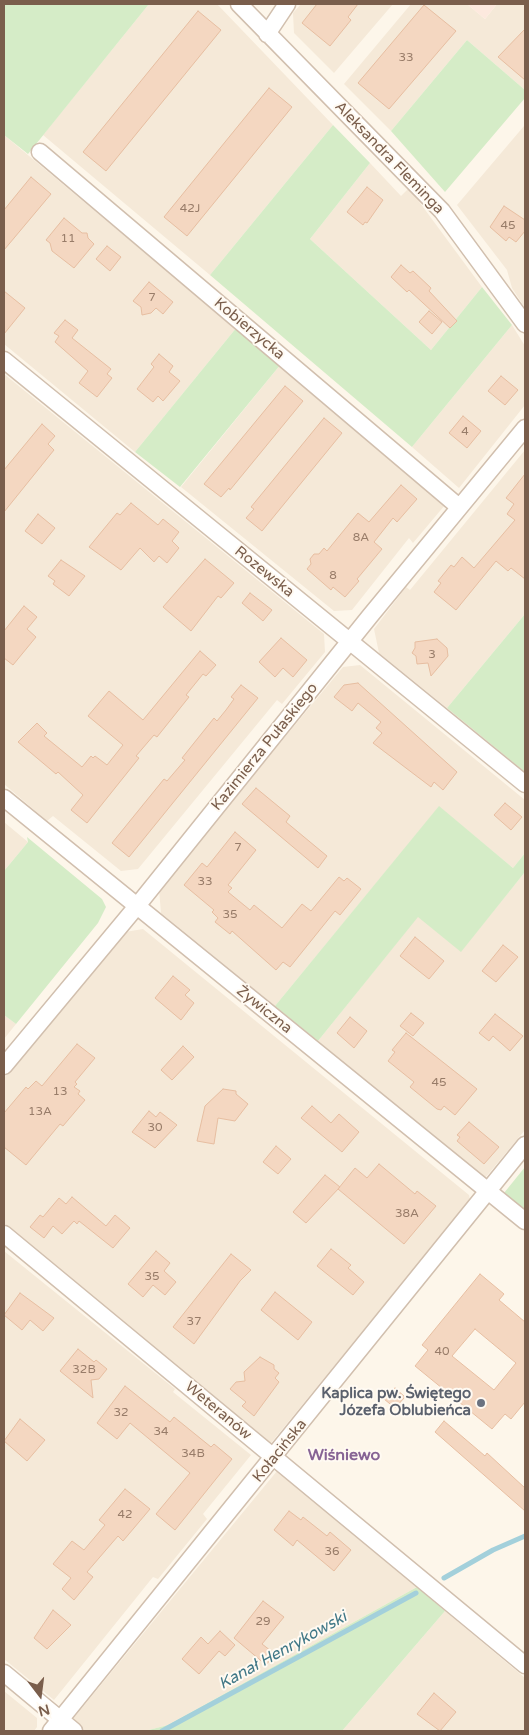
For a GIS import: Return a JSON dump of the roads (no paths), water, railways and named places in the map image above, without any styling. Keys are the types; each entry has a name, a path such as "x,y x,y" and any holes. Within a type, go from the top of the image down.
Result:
{"street":[{"name":"Aleksandra Fleminga","path":"239,4 442,211 501,288 525,324"},
{"path":"267,34 287,4"},
{"name":"Kobierzycka","path":"40,152 459,507"},
{"name":"Rozewska","path":"4,360 525,784"},
{"name":"Kazimierza Pułaskiego","path":"4,1066 137,906 349,642 525,428"},
{"name":"Żywiczna","path":"4,798 525,1222"},
{"name":"Kołacińska","path":"55,1726 274,1458 525,1145"},
{"name":"Weteranów","path":"4,1234 525,1665"},
{"path":"4,1673 55,1726 74,1731"}],"waterway":[{"name":"Kanał Henrykowski","path":"444,1578 493,1550 525,1536"},
{"name":"Kanał Henrykowski","path":"162,1731 416,1593"}],"place":[{"name":"Kaplica pw. Świętego Józefa Oblubieńca","path":"481,1403"}],"district":[{"name":"Wiśniewo","path":"344,1456"}]}
